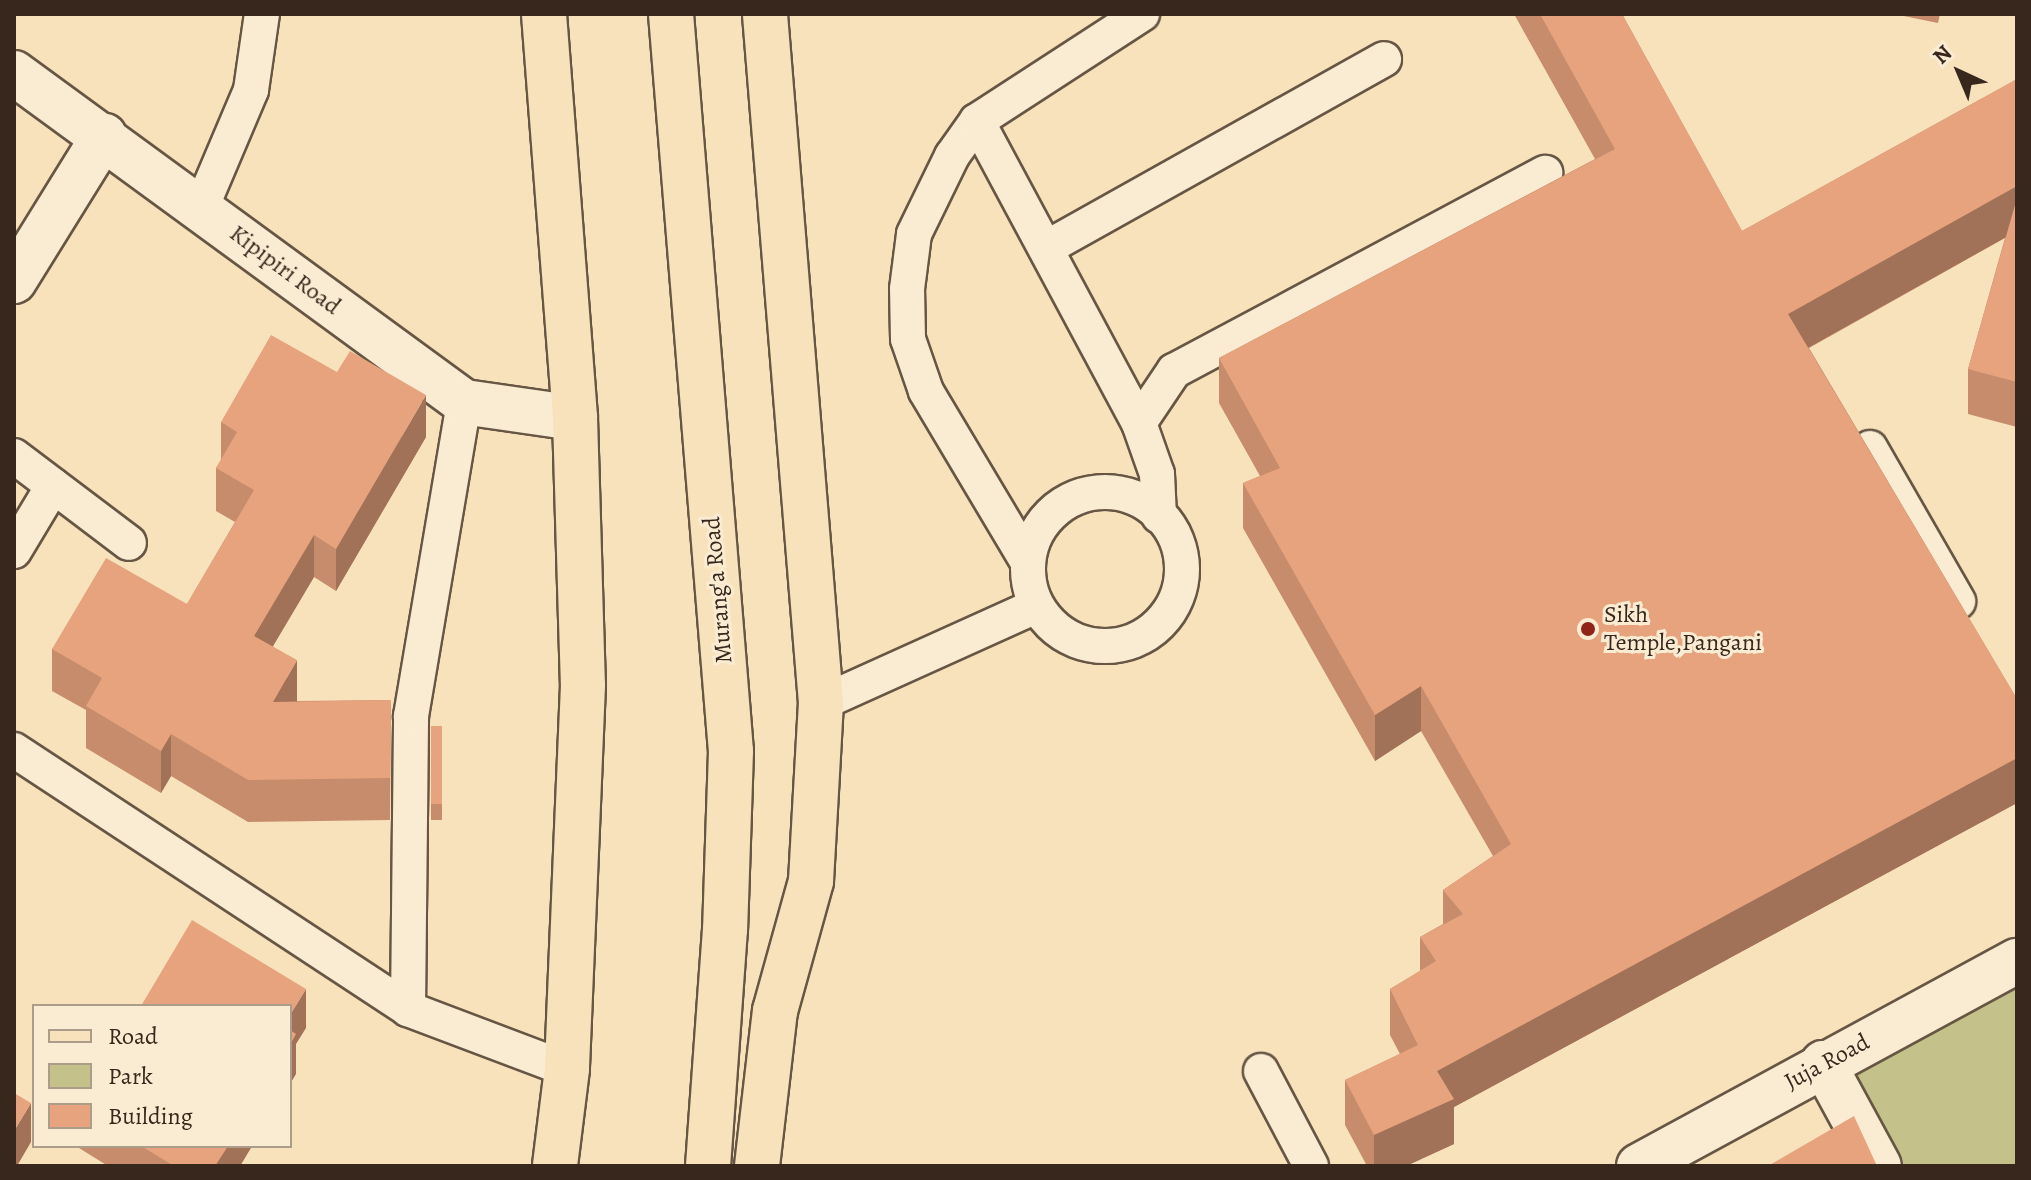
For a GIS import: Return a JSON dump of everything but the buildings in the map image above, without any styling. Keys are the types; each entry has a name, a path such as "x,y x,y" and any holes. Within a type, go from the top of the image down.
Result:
{"main road":[{"path":"544,14 575,418 583,685 567,1069 555,1166"},
{"name":"Murang'a Road","path":"671,14 731,751 725,929 708,1162"},
{"path":"708,1162 758,1161 775,1011 811,881 821,703 765,14"}],"street":[{"name":"Kipipiri Road","path":"14,73 464,402 575,418"},
{"path":"14,281 104,136"},
{"name":"Juja Road","path":"1639,1166 1823,1063 2017,961"},
{"path":"1823,1063 1879,1166"}],"lane":[{"path":"201,208 251,90 262,14"},
{"path":"1026,559 1047,515 1089,492 1137,496 1173,528 1184,576 1164,622 1121,647 1071,642 1034,607 1026,559 926,391 908,339 907,289 914,234 952,156 977,121 1142,14"},
{"path":"1048,247 1384,59"},
{"path":"977,121 1048,247 1139,423 1157,474 1159,516"},
{"path":"1139,423 1174,371 1545,173"},
{"path":"408,1009 411,716 464,402"},
{"path":"1870,448 1977,633"},
{"path":"14,456 129,543"},
{"path":"14,551 53,486"},
{"path":"821,703 1034,607"},
{"path":"14,750 408,1009 567,1069"},
{"path":"1261,1071 1311,1166"}],"green space":[{"path":"2017,961 2017,1166 1879,1166 1823,1063"}],"place":[{"name":"Sikh Temple,Pangani","path":"1588,629"}]}
